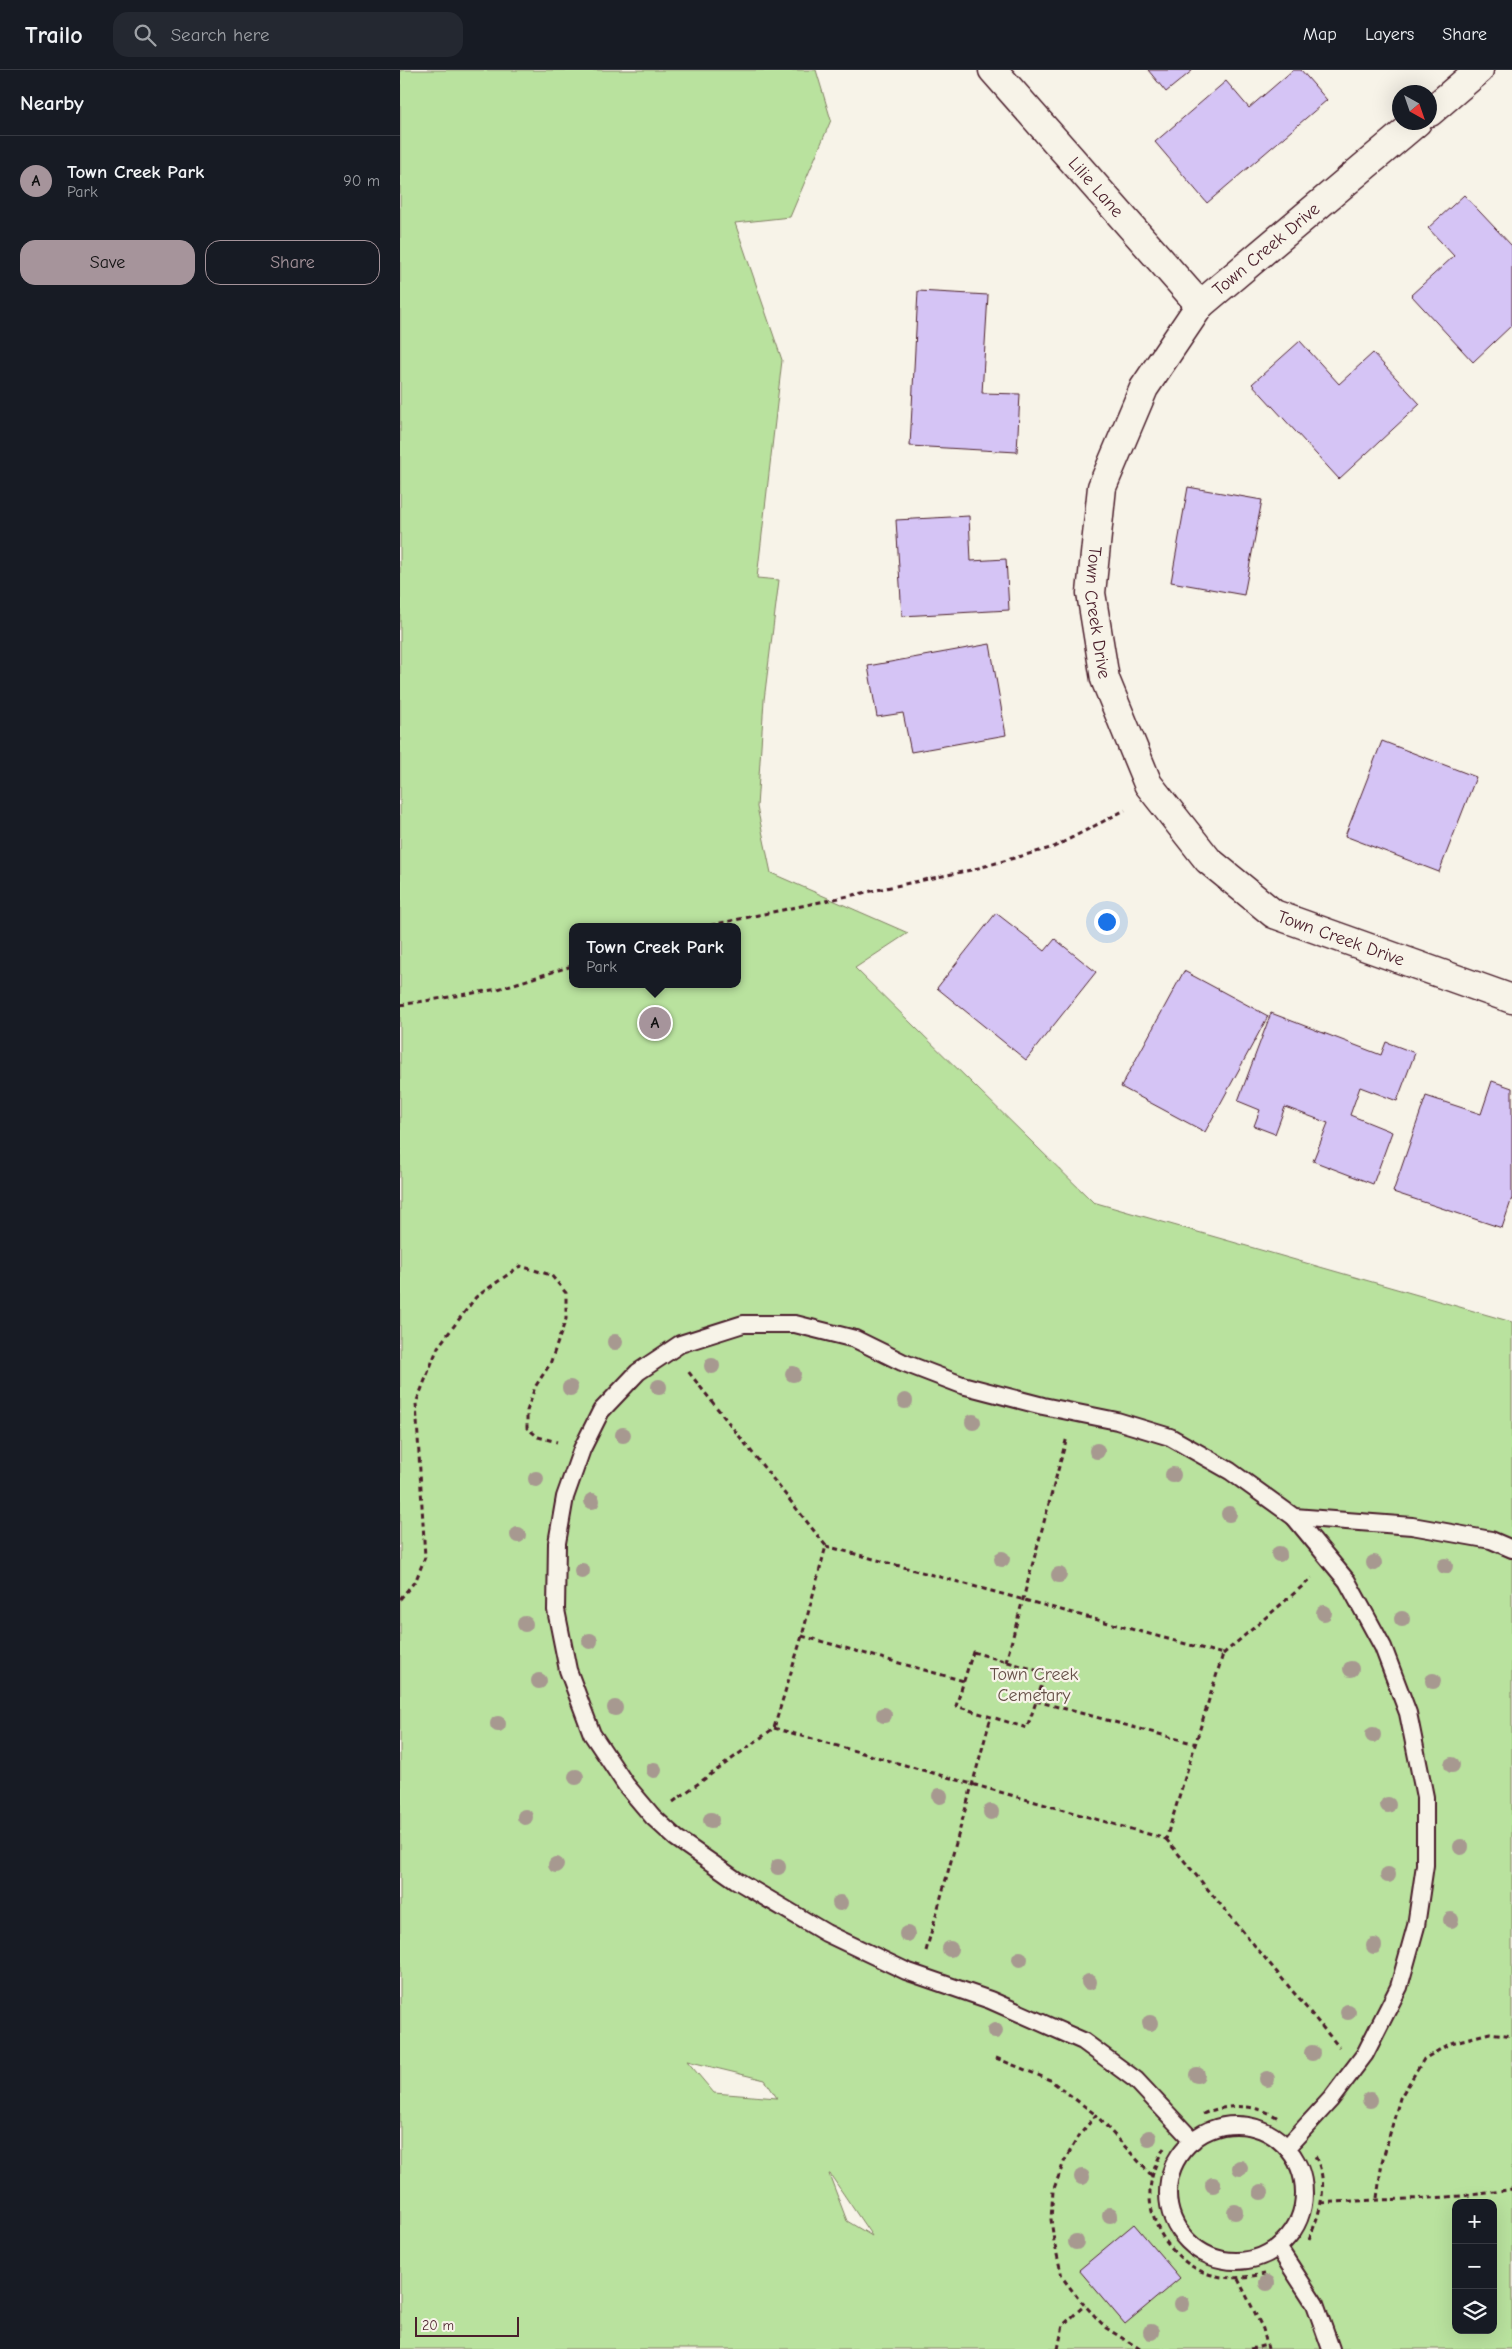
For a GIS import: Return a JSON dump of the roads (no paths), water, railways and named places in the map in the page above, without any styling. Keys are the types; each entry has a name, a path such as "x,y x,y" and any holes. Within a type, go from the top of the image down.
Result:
{"street":[{"name":"Lilie Lane","path":"993,70 1200,305"},
{"path":"1437,106 1479,70"},
{"name":"Town Creek Drive","path":"1408,130 1200,305 1144,388 1102,486 1091,593 1105,679 1148,784 1208,860 1274,914 1512,999"}],"lane":[{"path":"1193,2142 1136,2080 1083,2041 990,2000 920,1976 844,1942 809,1924 736,1880 676,1838 653,1817 626,1785 592,1734 568,1670 556,1610 557,1544 565,1497 582,1449 601,1412 638,1372 671,1349 680,1344 743,1324 794,1324 855,1339 902,1362 962,1386 1117,1421 1170,1437 1230,1471 1294,1517 1332,1561 1347,1581 1383,1647 1408,1713 1425,1797 1425,1865 1416,1926 1399,1987 1365,2054 1331,2099 1288,2147"},
{"path":"1294,1517 1412,1526 1491,1540 1512,1549"},
{"path":"1224,2126 1247,2126 1269,2133 1288,2147 1297,2161 1303,2177 1305,2194 1303,2211 1296,2227 1278,2247 1253,2260 1232,2262 1204,2254 1192,2246 1178,2230 1170,2210 1168,2189 1172,2167 1184,2149 1202,2134 1224,2126"},
{"path":"1278,2247 1289,2261 1315,2304 1331,2349"}],"place":[{"name":"Town Creek Park","path":"655,1023"}],"park label":[{"name":"Town Creek Cemetary","path":"1034,1684"}]}
